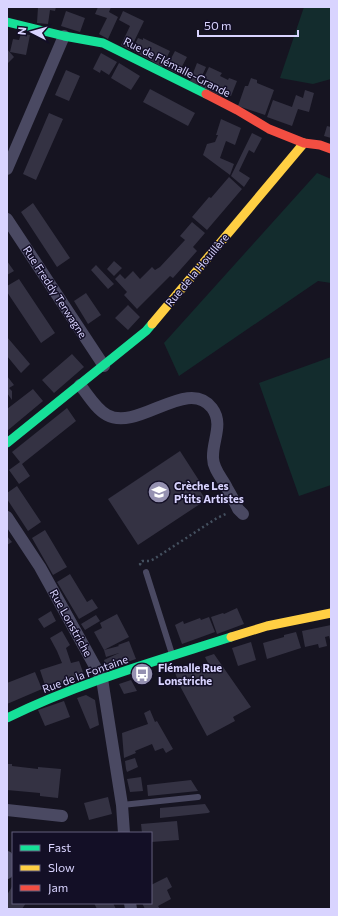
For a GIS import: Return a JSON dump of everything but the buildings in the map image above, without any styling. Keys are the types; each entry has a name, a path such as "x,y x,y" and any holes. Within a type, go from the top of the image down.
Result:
{"street":[{"name":"Rue de Flémalle-Grande","path":"7,22 64,36 103,43 237,110 268,129 304,143 320,145 331,149"},
{"path":"7,169 64,36"},
{"name":"Rue de la Houillère","path":"7,443 146,331 304,143"},
{"name":"Rue Freddy Terwagne","path":"7,219 104,366"},
{"path":"80,385 103,412 121,419 189,398 200,399 209,405 216,415 218,426 213,451 213,462 241,512"},
{"name":"Rue Lonstriche","path":"7,517 40,567 102,680 122,805 124,832"},
{"name":"Rue de la Fontaine","path":"7,718 25,709 102,680 173,656 267,626 331,613"},
{"path":"7,810 62,816"},
{"path":"7,857 9,868 7,873"}],"lane":[{"path":"146,572 173,656"},
{"path":"122,805 198,798"}],"path":[{"path":"146,572 140,564 142,561 150,561 154,559 216,518 241,512"}],"green space":[{"path":"304,7 331,7 331,79 313,84 280,78"},
{"path":"317,173 331,179 331,283 318,281 179,376 164,343"},
{"path":"331,357 331,485 299,496 259,383"}],"traffic: fast":[{"path":"7,22 64,36 103,43 206,94"},
{"path":"7,443 146,331 152,324"},
{"path":"7,718 34,705 89,683 231,637"}],"traffic: slow":[{"path":"152,324 304,143"},
{"path":"231,637 267,626 331,613"}],"traffic: jam":[{"path":"206,94 269,129 304,143 320,145 331,149"}],"place":[{"name":"Crèche Les P'tits Artistes","path":"159,492"},
{"name":"Flémalle Rue Lonstriche","path":"142,674"}]}
